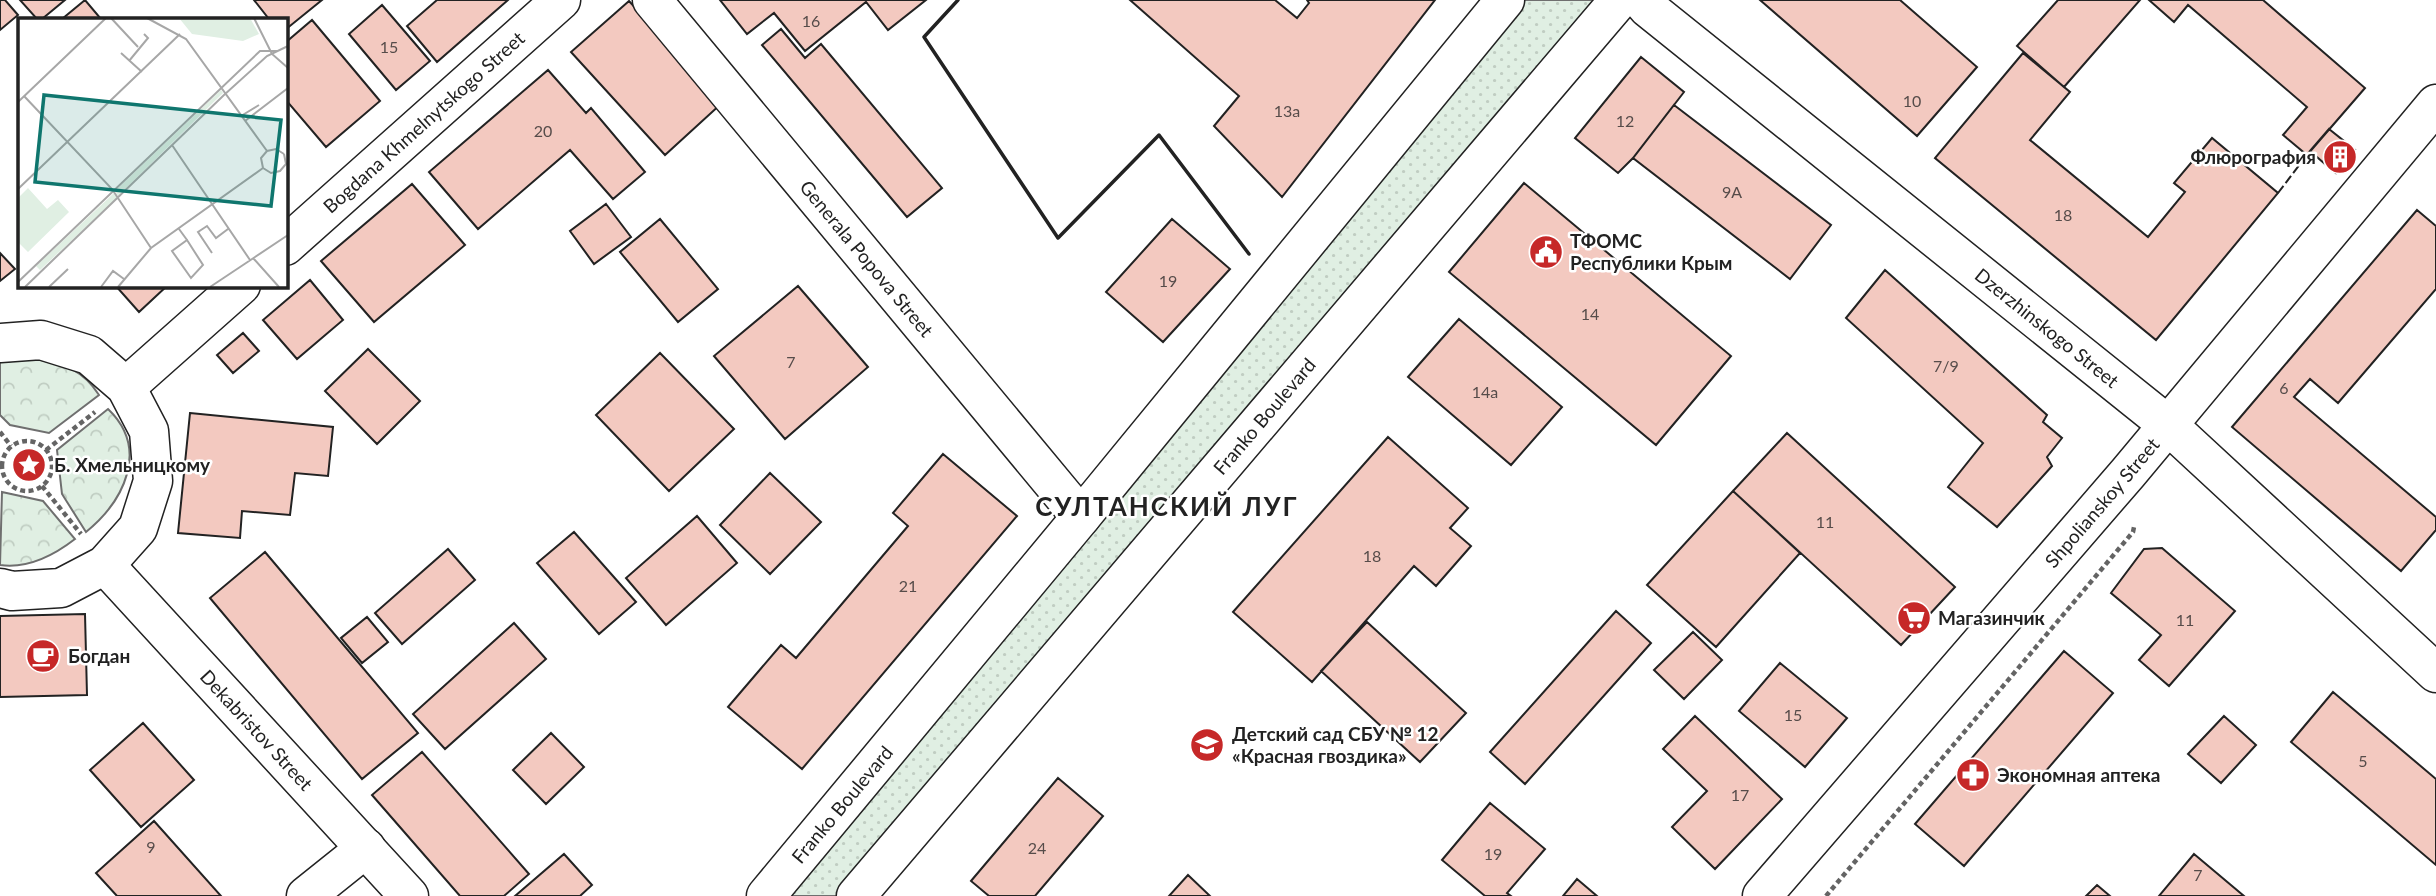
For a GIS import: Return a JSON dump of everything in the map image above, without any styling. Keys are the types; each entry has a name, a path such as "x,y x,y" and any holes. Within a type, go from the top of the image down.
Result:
{"street":[{"name":"Bogdana Khmelnytskogo Street","path":"287,244 561,0"},
{"name":"Generala Popova Street","path":"652,0 1081,517"},
{"name":"Franko Boulevard","path":"766,896 1505,0"},
{"name":"Franko Boulevard","path":"856,896 1619,0"},
{"name":"Dzerzhinskogo Street","path":"1641,0 2168,425 2436,673"},
{"name":"Shpolianskoy Street","path":"1762,896 2168,425 2436,104"},
{"path":"126,387 239,287"},
{"path":"0,343 41,340 89,355 126,387 149,431 153,481 138,528 105,565 61,587 12,592 0,588"},
{"name":"Dekabristov Street","path":"105,565 408,896"},
{"path":"306,896 366,848"}],"path":[{"path":"46,450 126,387"},
{"path":"0,432 11,446"},
{"path":"26,441 41,445 46,450 52,469 42,486 28,491 13,487 7,481 2,467 3,459 11,446 26,441"},
{"path":"0,487 7,481"},
{"path":"42,486 105,565"},
{"path":"1826,896 2133,532 2135,520"}],"green space":[{"path":"1525,0 1600,0 836,896 787,896"},
{"path":"37,359 80,374 99,395 49,433 10,425 0,415 0,362"},
{"path":"108,409 121,424 128,441 130,457 127,474 111,505 86,532 62,494 57,450"},
{"path":"2,492 43,501 75,539 40,560 20,565 0,565"}],"building":[{"path":"0,0 5,0 18,15 0,30"},
{"path":"20,0 65,0 43,18 36,18"},
{"path":"85,0 100,18 63,18"},
{"path":"254,0 322,0 287,28 287,18 268,18"},
{"path":"437,0 508,0 437,62 407,26"},
{"path":"720,0 926,0 888,30 866,2 805,51 774,13 747,34"},
{"path":"1130,0 1275,0 1297,18 1309,3 1307,0 1435,0 1282,197 1214,126 1239,96"},
{"path":"1760,0 1900,0 1977,67 1917,136"},
{"path":"2058,0 2140,0 2064,87 2017,46"},
{"path":"2149,0 2263,0 2365,88 2307,155 2283,135 2307,107 2188,5 2174,22"},
{"path":"629,1 722,103 665,155 571,52"},
{"path":"382,5 430,61 396,90 349,34"},
{"path":"312,20 380,101 326,147 287,101 287,41"},
{"path":"781,29 805,58 821,44 942,188 907,217 762,45"},
{"path":"2023,53 2070,92 2030,140 2148,237 2185,192 2174,183 2212,138 2278,193 2156,340 1935,158"},
{"path":"1641,57 1684,92 1633,158 1618,173 1575,138"},
{"path":"548,70 586,113 591,108 645,172 613,199 570,150 478,229 429,172"},
{"path":"1674,105 1831,225 1790,279 1633,158"},
{"path":"2329,129 2344,141 2325,164 2310,151"},
{"name":"Флюрография","path":"2344,141 2355,150 2336,173 2325,164"},
{"path":"1524,183 1731,356 1656,445 1449,272"},
{"path":"412,184 465,245 374,322 321,261"},
{"path":"606,204 631,237 594,264 570,231"},
{"path":"2417,210 2436,226 2436,289 2338,403 2310,379 2294,397 2436,517 2436,530 2401,571 2232,427"},
{"path":"660,219 718,289 678,322 620,252"},
{"path":"1172,219 1230,269 1163,342 1106,292"},
{"path":"0,253 15,269 0,281"},
{"path":"1885,270 2047,415 2043,422 2062,438 2047,457 2052,466 1997,527 1948,487 1983,443 1846,318"},
{"path":"310,280 343,320 297,359 263,320"},
{"path":"798,286 868,367 785,439 714,356"},
{"path":"117,287 166,287 139,312"},
{"path":"1459,319 1562,407 1511,465 1408,377"},
{"path":"243,333 259,351 233,373 217,355"},
{"path":"368,349 420,401 377,444 325,391"},
{"path":"660,353 734,429 669,491 596,415"},
{"path":"190,413 333,427 328,476 295,473 290,515 242,511 240,538 178,533"},
{"path":"1787,433 1955,587 1901,645 1733,491"},
{"path":"1388,437 1468,508 1450,528 1471,546 1436,586 1414,566 1312,682 1233,612"},
{"path":"943,454 1017,516 802,769 728,707 781,645 796,658 908,526 893,513"},
{"path":"770,473 821,522 770,574 720,525"},
{"path":"1733,491 1800,553 1716,647 1647,585"},
{"path":"697,516 737,563 666,625 626,578"},
{"path":"574,532 636,602 599,634 537,563"},
{"path":"2162,548 2235,611 2169,686 2139,660 2161,635 2111,593 2144,549"},
{"path":"448,549 475,580 402,644 375,613"},
{"path":"265,552 418,733 362,779 210,598"},
{"path":"1616,611 1651,643 1525,784 1490,752"},
{"name":"Богдан","path":"85,614 87,695 0,697 0,616"},
{"path":"367,617 388,642 362,663 341,638"},
{"path":"1367,622 1466,713 1420,762 1321,671"},
{"path":"514,623 546,659 445,749 413,714"},
{"path":"1693,632 1722,660 1684,699 1654,670"},
{"path":"2064,651 2113,693 1964,866 1915,824"},
{"path":"1780,663 1847,718 1805,767 1739,711"},
{"path":"2333,692 2436,779 2436,865 2291,742"},
{"path":"1695,716 1782,799 1715,869 1672,827 1707,791 1663,749"},
{"path":"2224,716 2256,745 2221,783 2188,754"},
{"path":"143,723 194,780 141,827 90,770"},
{"path":"551,733 584,767 546,804 513,770"},
{"path":"422,752 529,874 504,896 460,896 372,795"},
{"path":"1058,778 1103,816 1035,896 989,896 971,881"},
{"path":"1490,803 1545,849 1507,893 1511,896 1485,896 1442,860"},
{"path":"154,821 221,896 117,896 96,873"},
{"path":"564,854 592,885 580,896 515,896"},
{"path":"2194,854 2244,896 2159,896"},
{"path":"1188,875 1210,896 1169,896"},
{"path":"1577,879 1597,896 1563,896"},
{"path":"2097,885 2110,896 2086,896"}],"fence":[{"path":"2278,193 2307,155"}],"wall":[{"path":"958,0 924,37 1058,238 1159,135 1249,254"}],"place":[{"name":"Флюрография","path":"2340,157"},
{"name":"ТФОМС Республики Крым","path":"1546,252"},
{"name":"Б. Хмельницкому","path":"29,465"},
{"name":"Магазинчик","path":"1914,618"},
{"name":"Богдан","path":"43,656"},
{"name":"Детский сад СБУ № 12 «Красная гвоздика»","path":"1207,745"},
{"name":"Экономная аптека","path":"1973,775"}],"district":[{"name":"СУЛТАНСКИЙ ЛУГ","path":"1167,507"}]}
